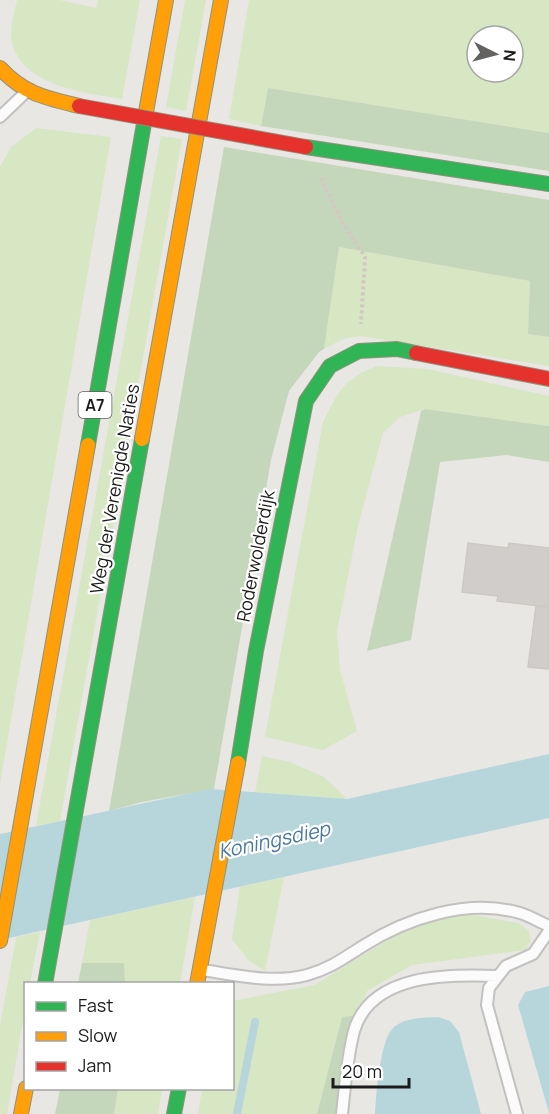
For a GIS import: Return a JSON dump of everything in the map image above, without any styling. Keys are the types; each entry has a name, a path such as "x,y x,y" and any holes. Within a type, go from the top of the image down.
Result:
{"main road":[{"name":"Weg der Verenigde Naties","path":"0,941 166,0"},
{"name":"Weg der Verenigde Naties","path":"45,982 221,0"},
{"path":"0,68 14,84 26,92 79,106 306,147 549,184"},
{"name":"Roderwolderdijk","path":"197,982 256,651 306,401 330,366 359,351 397,349 549,379"},
{"path":"21,1114 26,1090"},
{"path":"174,1114 179,1090"}],"lane":[{"path":"0,117 26,92"},
{"path":"199,969 262,978 284,979 305,975 336,963 364,945 407,924 446,911 467,908 494,909 520,914 549,926"},
{"path":"517,1114 487,1005 489,988 506,966 533,954 549,931"},
{"path":"342,1114 354,1030 364,1010 381,994 413,981 454,975 498,976"}],"path":[{"path":"306,147 341,220 365,256 359,351"}],"green space":[{"path":"17,0 60,0 96,8 98,0 140,0 122,99 59,86 31,71 20,60 12,41 12,23"},
{"path":"185,0 206,0 186,111 166,107"},
{"path":"249,0 549,0 549,133 268,88 261,126 229,119"},
{"path":"268,88 549,133 549,171 261,126"},
{"path":"36,128 111,137 0,784 0,167 11,147"},
{"path":"161,136 182,139 60,821 36,826"},
{"path":"224,147 549,200 549,337 528,334 530,281 339,247 324,349 319,352 289,391 271,460 214,789 142,802 109,811"},
{"path":"339,247 530,281 528,334 549,337 549,366 360,336 343,339 324,349"},
{"path":"377,366 428,369 549,396 549,426 425,409 400,417 383,433 358,526 337,631 340,670 357,731 323,750 265,737 323,422 343,387 356,376"},
{"path":"425,409 549,426 549,462 507,455 440,462 411,640 367,651 421,411"},
{"path":"262,756 290,762 324,777 347,799 255,793"},
{"path":"284,877 265,971 248,960 232,939 240,887"},
{"path":"195,897 180,982 125,982 124,963 82,963 90,920"},
{"path":"467,914 519,923 529,931 530,942 526,950 412,965 367,991 359,1015 342,1017 317,1114 198,1114 202,1090 234,1090 234,1001 314,985 401,932 436,916"},
{"path":"40,932 30,982 24,982 24,1015 7,1114 0,1114 0,1026 16,937"},
{"path":"82,963 124,963 125,982 78,982"},
{"path":"359,1015 344,1114 317,1114 342,1017"},
{"path":"60,1090 118,1090 114,1114 55,1114"},
{"path":"118,1090 162,1090 158,1114 114,1114"}],"water":[{"name":"Koningsdiep","path":"549,754 549,818 0,940 0,834 210,789 347,799"},
{"path":"549,986 549,1113 518,1005 525,992"},
{"path":"438,1017 450,1021 459,1032 481,1114 375,1114 380,1069 389,1034 393,1028 403,1022"}],"building":[{"path":"468,543 508,548 509,543 549,548 549,669 528,667 536,606 547,607 497,601 498,596 462,592"}],"waterway":[{"path":"237,1114 255,1022"}],"traffic: fast":[{"path":"88,445 146,112"},
{"path":"306,147 549,184"},
{"path":"238,763 256,651 306,401 330,366 359,351 397,349 416,353"},
{"path":"45,982 142,439"},
{"path":"174,1114 179,1090"}],"traffic: slow":[{"path":"146,112 166,0"},
{"path":"142,439 221,0"},
{"path":"0,68 18,84 36,94 79,106"},
{"path":"0,941 88,445"},
{"path":"197,982 238,763"},
{"path":"21,1114 26,1090"}],"traffic: jam":[{"path":"79,106 306,147"},
{"path":"416,353 549,379"}]}
